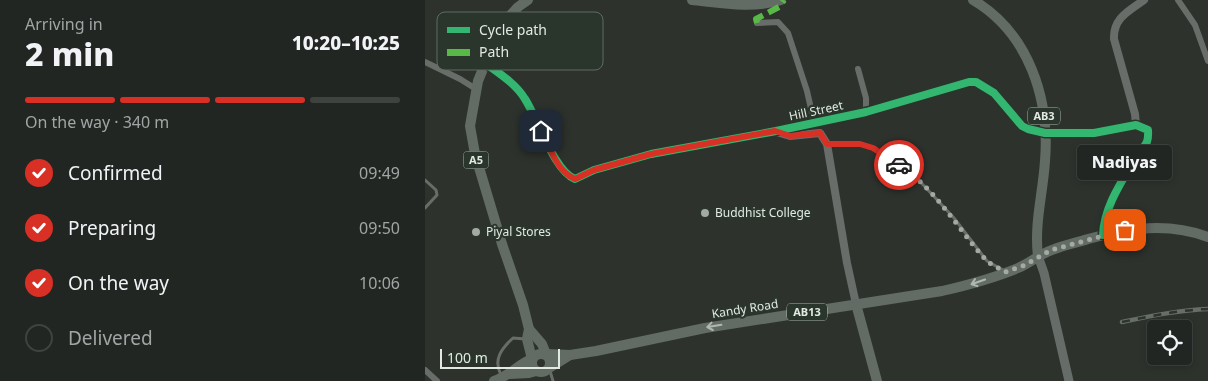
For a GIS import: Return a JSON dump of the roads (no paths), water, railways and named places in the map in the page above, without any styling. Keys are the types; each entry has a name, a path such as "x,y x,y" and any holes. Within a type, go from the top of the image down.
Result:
{"highway":[{"name":"A5","path":"514,12 528,0"},
{"path":"692,0 743,5 781,0"},
{"name":"A5","path":"482,70 475,89 471,126 475,154 502,244 519,290 529,329 527,339 532,359"},
{"name":"A5","path":"529,329 542,344 546,354"},
{"path":"538,354 546,354 549,360 549,368 533,375 502,378 538,354"},
{"path":"532,359 533,375"}],"main road":[{"name":"AB3","path":"973,0 999,19 1016,39 1028,59 1041,96 1044,113 1045,162 1036,235 1038,256"},
{"name":"AB13","path":"1038,256 1057,248 1103,235 1153,227 1181,229 1208,237"},
{"name":"Kandy Road","path":"546,354 570,355 705,328 942,291 969,285 1025,265 1038,256"},
{"path":"1038,256 1044,273 1069,381"},
{"path":"856,304 877,381"},
{"name":"Kandy Road","path":"549,368 570,355"}],"street":[{"path":"1103,235 1108,208 1137,156 1149,141 1148,130 1136,125 1135,114 1114,39 1113,28 1120,18 1144,0"},
{"path":"1178,0 1195,25 1208,61"},
{"path":"757,23 778,22 788,33 807,90 814,122"},
{"path":"425,62 437,68"},
{"path":"858,69 866,98 866,112"},
{"path":"441,70 475,89"},
{"name":"Hill Street","path":"494,70 514,86 525,98 558,164 569,177 575,179 594,170 651,154 866,112 957,85 976,82 994,93 1022,126 1028,129 1045,133 1094,133 1136,125"},
{"path":"775,131 790,136 820,133 827,144 847,263 856,304"},
{"path":"425,370 437,381"}],"lane":[{"path":"827,144 860,144 873,148 913,174 954,218 987,262 1005,272"},
{"path":"425,180 436,190 437,196 425,208"},
{"path":"502,378 497,367 497,360 513,338 527,339"},
{"path":"549,368 553,381"}],"railway":[{"path":"1122,322 1176,312 1208,309"}],"place":[{"name":"Buddhist College","path":"705,213"},
{"name":"Nadiyas","path":"1125,230"},
{"name":"Piyal Stores","path":"476,232"}]}
